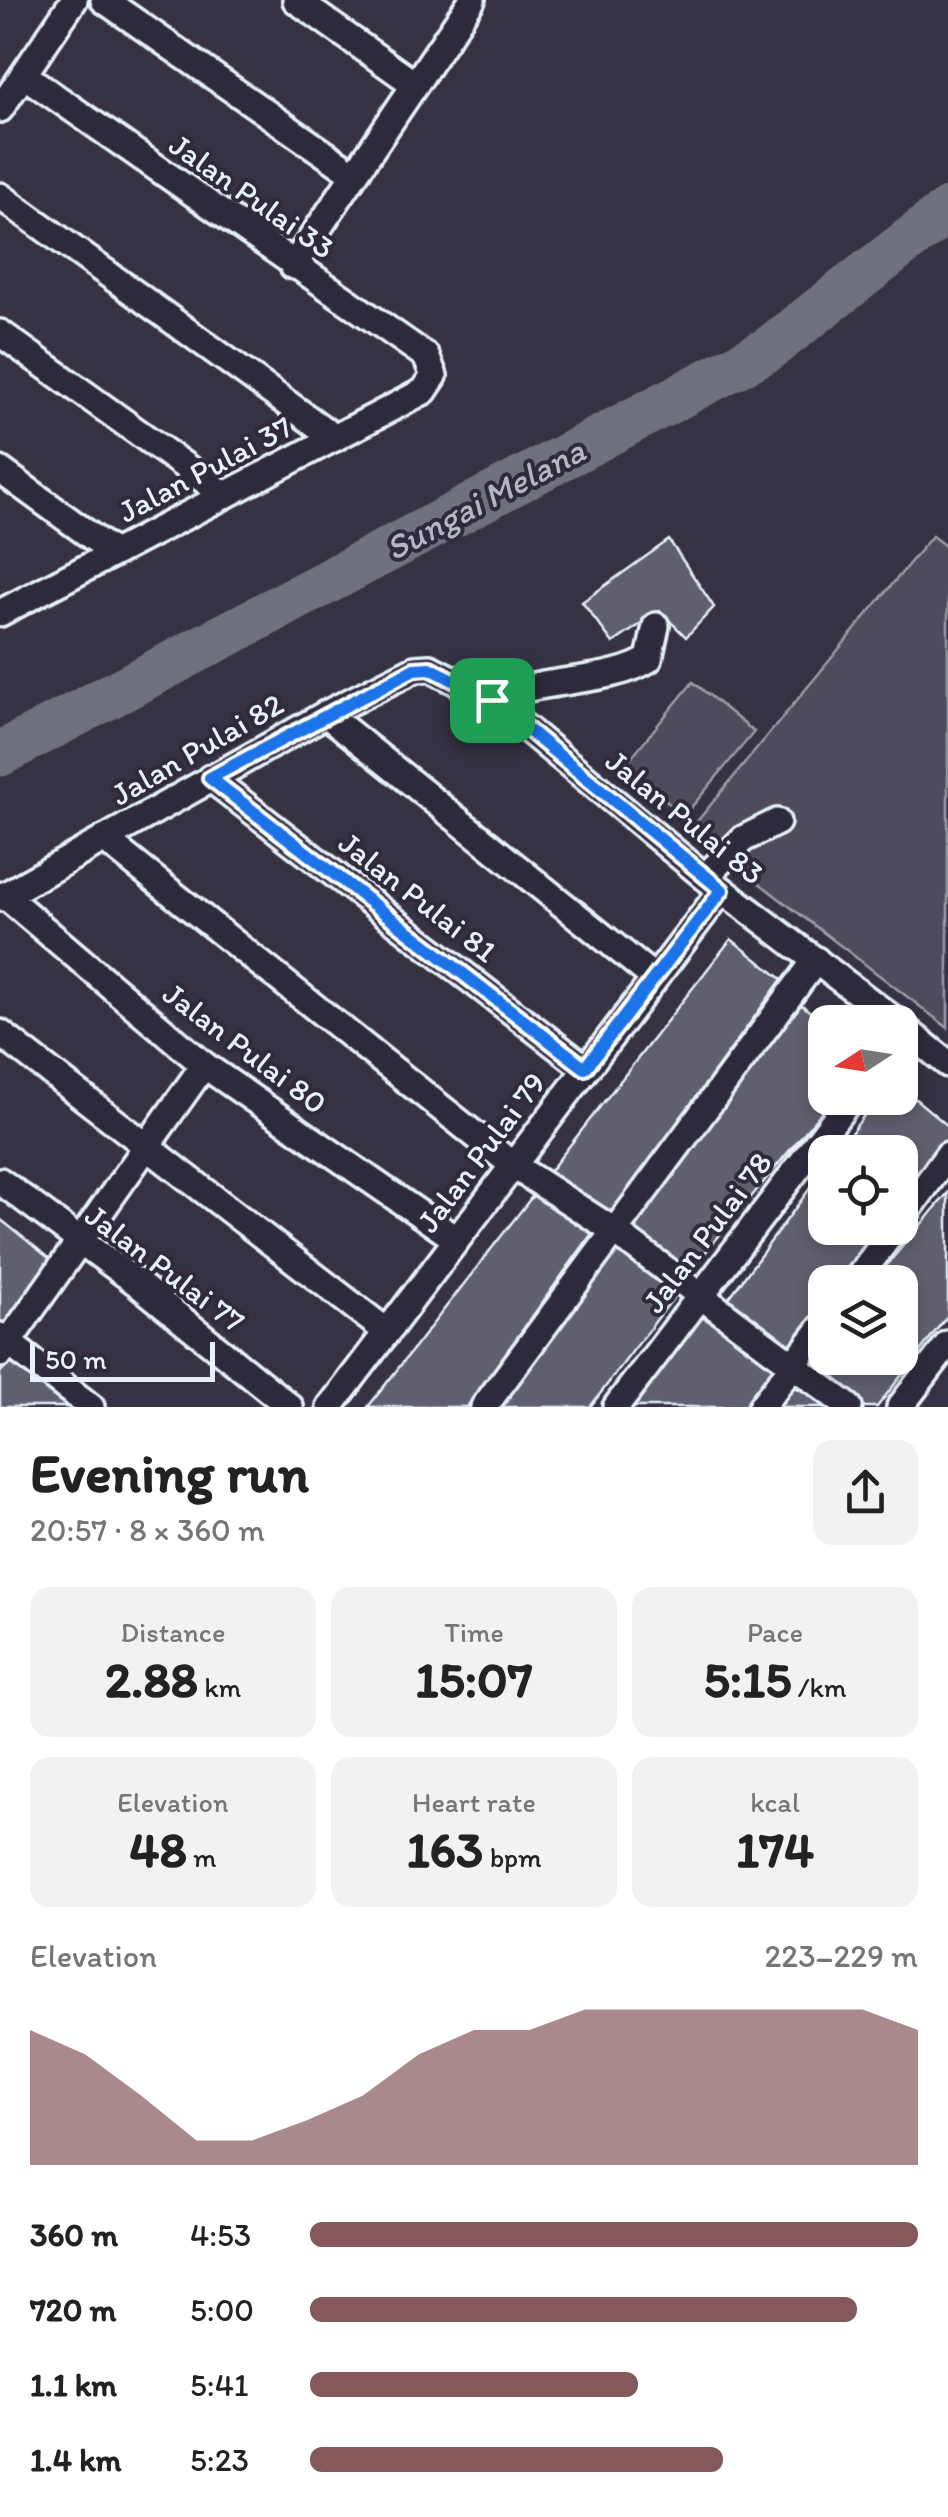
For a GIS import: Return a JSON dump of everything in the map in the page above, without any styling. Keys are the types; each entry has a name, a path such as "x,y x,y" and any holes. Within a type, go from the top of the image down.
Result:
{"street":[{"path":"0,109 74,0"},
{"path":"104,0 354,174"},
{"path":"296,0 414,84"},
{"path":"294,266 472,0"},
{"name":"Jalan Pulai 33","path":"24,75 426,356 434,376"},
{"path":"0,196 335,438"},
{"path":"0,334 225,495"},
{"name":"Jalan Pulai 37","path":"3,609 424,392 434,376"},
{"path":"0,470 114,554"},
{"path":"492,700 534,683 640,665 648,660 656,626"},
{"name":"Jalan Pulai 83","path":"430,668 492,700 713,883 874,1005"},
{"name":"Jalan Pulai 82","path":"2,896 326,714 414,669 430,668"},
{"path":"326,714 654,976"},
{"name":"Jalan Pulai 81","path":"210,778 585,1068"},
{"name":"Jalan Pulai 79","path":"330,1407 654,976 743,839 777,822"},
{"path":"104,839 514,1166 613,1230 850,1407"},
{"name":"Jalan Pulai 80","path":"2,896 204,1065 456,1239"},
{"path":"484,1407 816,960"},
{"path":"0,1033 386,1331"},
{"name":"Jalan Pulai 83","path":"918,1040 948,1064"},
{"path":"91,1407 3,1344 80,1244 204,1065"},
{"name":"Jalan Pulai 78","path":"616,1407 838,1115"},
{"path":"918,1196 948,1155"},
{"name":"Jalan Pulai 77","path":"0,1182 137,1283 290,1407"},
{"path":"761,1407 808,1347"},
{"path":"900,1407 945,1353"}],"shaded area":[{"path":"932,536 948,548 948,1028 690,830"},
{"path":"693,682 754,732 684,816 624,766"}],"building":[{"path":"669,540 714,607 686,637 660,611 613,643 582,602"},
{"path":"731,939 782,979 609,1217 546,1176"},
{"path":"797,1001 808,1010 808,1115 819,1115 685,1277 620,1228"},
{"path":"918,1101 948,1126 948,1147 918,1186 918,1135 850,1135 864,1115 918,1115"},
{"path":"538,1189 596,1228 467,1407 368,1407"},
{"path":"808,1191 808,1245 873,1245 857,1265 808,1265 808,1329 787,1357 729,1298"},
{"path":"948,1193 948,1315 918,1354 918,1265 887,1265 904,1245 918,1245 918,1228"},
{"path":"0,1219 54,1262 7,1333 0,1328"},
{"path":"607,1241 677,1293 590,1407 487,1407"},
{"path":"700,1316 782,1363 750,1407 632,1407"},
{"path":"9,1362 69,1407 0,1407 0,1373"},
{"path":"827,1375 902,1375 877,1407 858,1407"},
{"path":"791,1385 832,1407 774,1407"}],"waterway":[{"name":"Sungai Melana","path":"0,754 767,350 948,210"}],"route":[{"path":"430,668 492,700 722,890 585,1068 210,778 414,669 430,668"}]}
